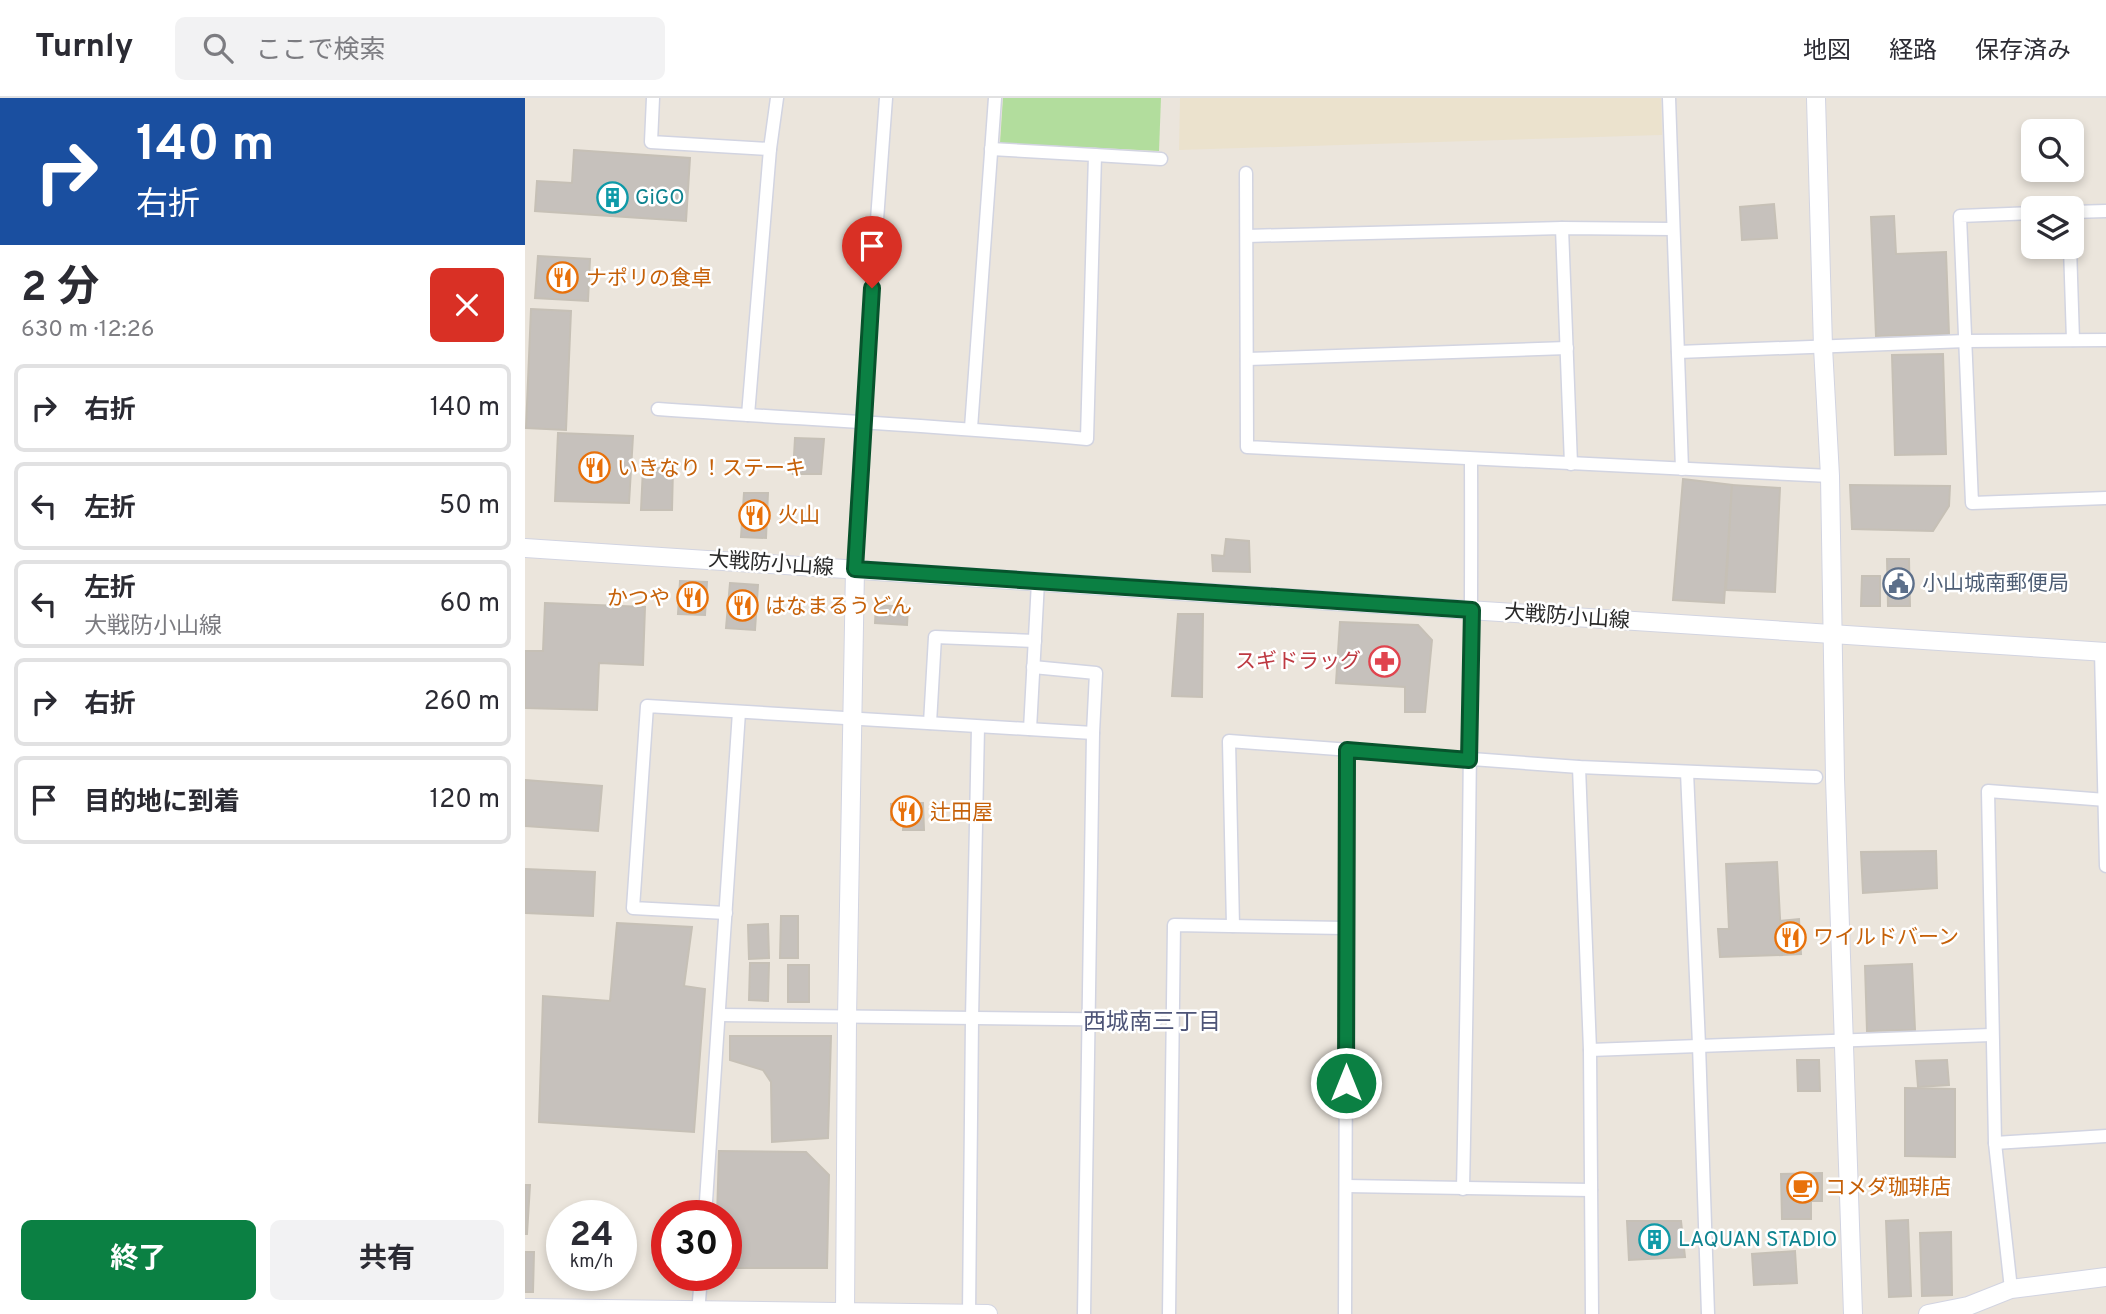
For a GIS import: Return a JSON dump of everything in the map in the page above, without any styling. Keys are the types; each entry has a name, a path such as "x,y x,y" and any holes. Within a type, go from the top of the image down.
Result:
{"street":[{"path":"653,98 651,142 770,149"},
{"path":"748,415 770,149 777,98"},
{"path":"845,1313 855,569 862,423 886,98"},
{"path":"971,428 995,98"},
{"path":"1669,98 1682,469"},
{"path":"1816,98 1822,347 1830,476 1835,778 1853,1314"},
{"path":"991,149 1161,159"},
{"path":"658,409 971,428 1087,439 1095,155"},
{"path":"1247,173 1247,447 1830,476"},
{"path":"2084,212 2106,211"},
{"path":"2021,213 1960,216 1972,503 2106,498"},
{"path":"1247,236 1562,228 1672,229"},
{"path":"1562,228 1571,464"},
{"path":"2070,259 2073,340"},
{"path":"1678,352 1966,341 2106,340"},
{"path":"1247,359 1567,348"},
{"path":"1463,1189 1469,919 1471,458"},
{"name":"大戦防小山線","path":"525,548 2103,651"},
{"path":"1030,729 1038,582"},
{"path":"930,723 935,637 1035,641"},
{"path":"2103,651 2106,866"},
{"path":"1033,667 1096,673 1084,1314"},
{"path":"726,913 633,908 647,706 1093,733"},
{"path":"706,1200 739,712"},
{"path":"969,1314 978,727"},
{"path":"1233,926 1229,741 1579,767 1816,778"},
{"path":"1345,1314 1347,750"},
{"path":"1579,767 1590,1050 1592,1314"},
{"path":"1687,772 1708,1314"},
{"path":"2011,1289 1995,1143 1988,791 2105,800"},
{"path":"1169,1314 1174,925 1345,928"},
{"path":"719,1015 1156,1020"},
{"path":"1590,1050 1991,1035"},
{"path":"1995,1143 2106,1136"},
{"path":"1346,1186 1591,1190"},
{"path":"1928,1314 1969,1310 2011,1289 2106,1278"},
{"path":"699,1312 700,1291"},
{"path":"525,1308 586,1311 988,1314"}],"shaded area":[{"path":"1180,98 1661,98 1662,135 1179,150"}],"green space":[{"path":"1003,98 1161,98 1159,151 1000,143"}],"building":[{"name":"GiGO","path":"574,150 690,158 686,221 535,211 537,181 572,183"},
{"path":"1774,204 1777,238 1742,240 1740,207"},
{"path":"1894,216 1896,254 1946,252 1949,334 1876,336 1871,217"},
{"name":"ナポリの食卓","path":"538,256 590,259 588,301 535,298"},
{"path":"531,309 571,311 566,430 526,428"},
{"path":"1943,354 1946,454 1895,455 1892,355"},
{"name":"いきなり！ステーキ","path":"558,433 633,436 629,503 555,501"},
{"path":"795,438 824,439 821,474 793,474"},
{"path":"643,468 673,468 672,510 641,510"},
{"path":"1683,479 1732,485 1724,603 1673,600"},
{"path":"1732,485 1780,488 1775,592 1726,590"},
{"path":"1850,485 1950,486 1949,506 1933,531 1852,529"},
{"name":"火山","path":"744,493 768,493 766,538 741,537"},
{"path":"1226,539 1249,541 1250,572 1213,571 1212,555 1224,556"},
{"name":"小山城南郵便局","path":"1887,559 1909,559 1910,606 1888,606"},
{"path":"1862,576 1880,576 1880,606 1861,606"},
{"name":"かつや","path":"680,581 707,582 705,615 678,614"},
{"name":"はなまるうどん","path":"730,583 758,585 755,630 726,628"},
{"path":"545,603 645,607 643,665 599,663 597,710 525,708 525,651 543,651"},
{"path":"876,605 908,607 907,625 875,623"},
{"path":"1178,614 1203,614 1202,697 1172,696"},
{"name":"スギドラッグ","path":"1340,622 1418,625 1432,640 1425,712 1405,712 1405,687 1336,683"},
{"path":"525,780 602,786 598,831 525,826"},
{"name":"辻田屋","path":"923,803 924,830 903,830 904,820 891,820 891,804"},
{"path":"1936,851 1937,888 1863,893 1861,852"},
{"path":"1777,862 1782,955 1720,957 1718,929 1729,929 1726,864"},
{"path":"525,869 595,872 593,916 525,913"},
{"path":"781,916 798,916 798,958 780,958"},
{"name":"ワイルドバーン","path":"1799,919 1801,954 1782,955 1780,921"},
{"path":"617,923 692,927 684,986 705,989 694,1132 539,1122 543,996 610,1001"},
{"path":"768,924 769,958 749,959 748,925"},
{"path":"750,963 769,963 768,1001 749,1000"},
{"path":"1912,964 1915,1030 1867,1031 1865,966"},
{"path":"788,965 809,965 809,1002 788,1002"},
{"path":"730,1036 831,1036 828,1138 772,1142 771,1082 763,1070 730,1060"},
{"path":"1797,1060 1819,1060 1820,1091 1798,1091"},
{"path":"1947,1060 1949,1085 1918,1087 1916,1061"},
{"path":"1905,1088 1955,1089 1955,1157 1905,1156"},
{"path":"719,1151 806,1152 829,1175 827,1268 742,1268 742,1200 717,1200"},
{"name":"コメダ珈琲店","path":"1822,1173 1822,1201 1811,1201 1811,1219 1782,1219 1781,1174"},
{"path":"525,1185 530,1185 527,1234 525,1234"},
{"path":"1908,1220 1911,1296 1889,1297 1886,1221"},
{"name":"LAQUAN STADIO","path":"1627,1221 1681,1221 1685,1257 1629,1260"},
{"path":"1951,1232 1952,1295 1922,1296 1920,1233"},
{"path":"1795,1251 1797,1283 1754,1285 1752,1254"},
{"path":"525,1252 534,1252 533,1292 525,1292"}],"place":[{"name":"GiGO","path":"612,197"},
{"name":"ナポリの食卓","path":"563,278"},
{"name":"いきなり！ステーキ","path":"594,468"},
{"name":"火山","path":"755,515"},
{"name":"小山城南郵便局","path":"1899,583"},
{"name":"かつや","path":"693,598"},
{"name":"はなまるうどん","path":"742,606"},
{"name":"スギドラッグ","path":"1384,661"},
{"name":"辻田屋","path":"907,812"},
{"name":"ワイルドバーン","path":"1790,937"},
{"name":"コメダ珈琲店","path":"1802,1187"},
{"name":"LAQUAN STADIO","path":"1655,1239"}],"district":[{"name":"西城南三丁目","path":"1152,1021"}],"route":[{"path":"872,288 855,569 1472,610 1469,760 1347,750 1346,1083"}]}
